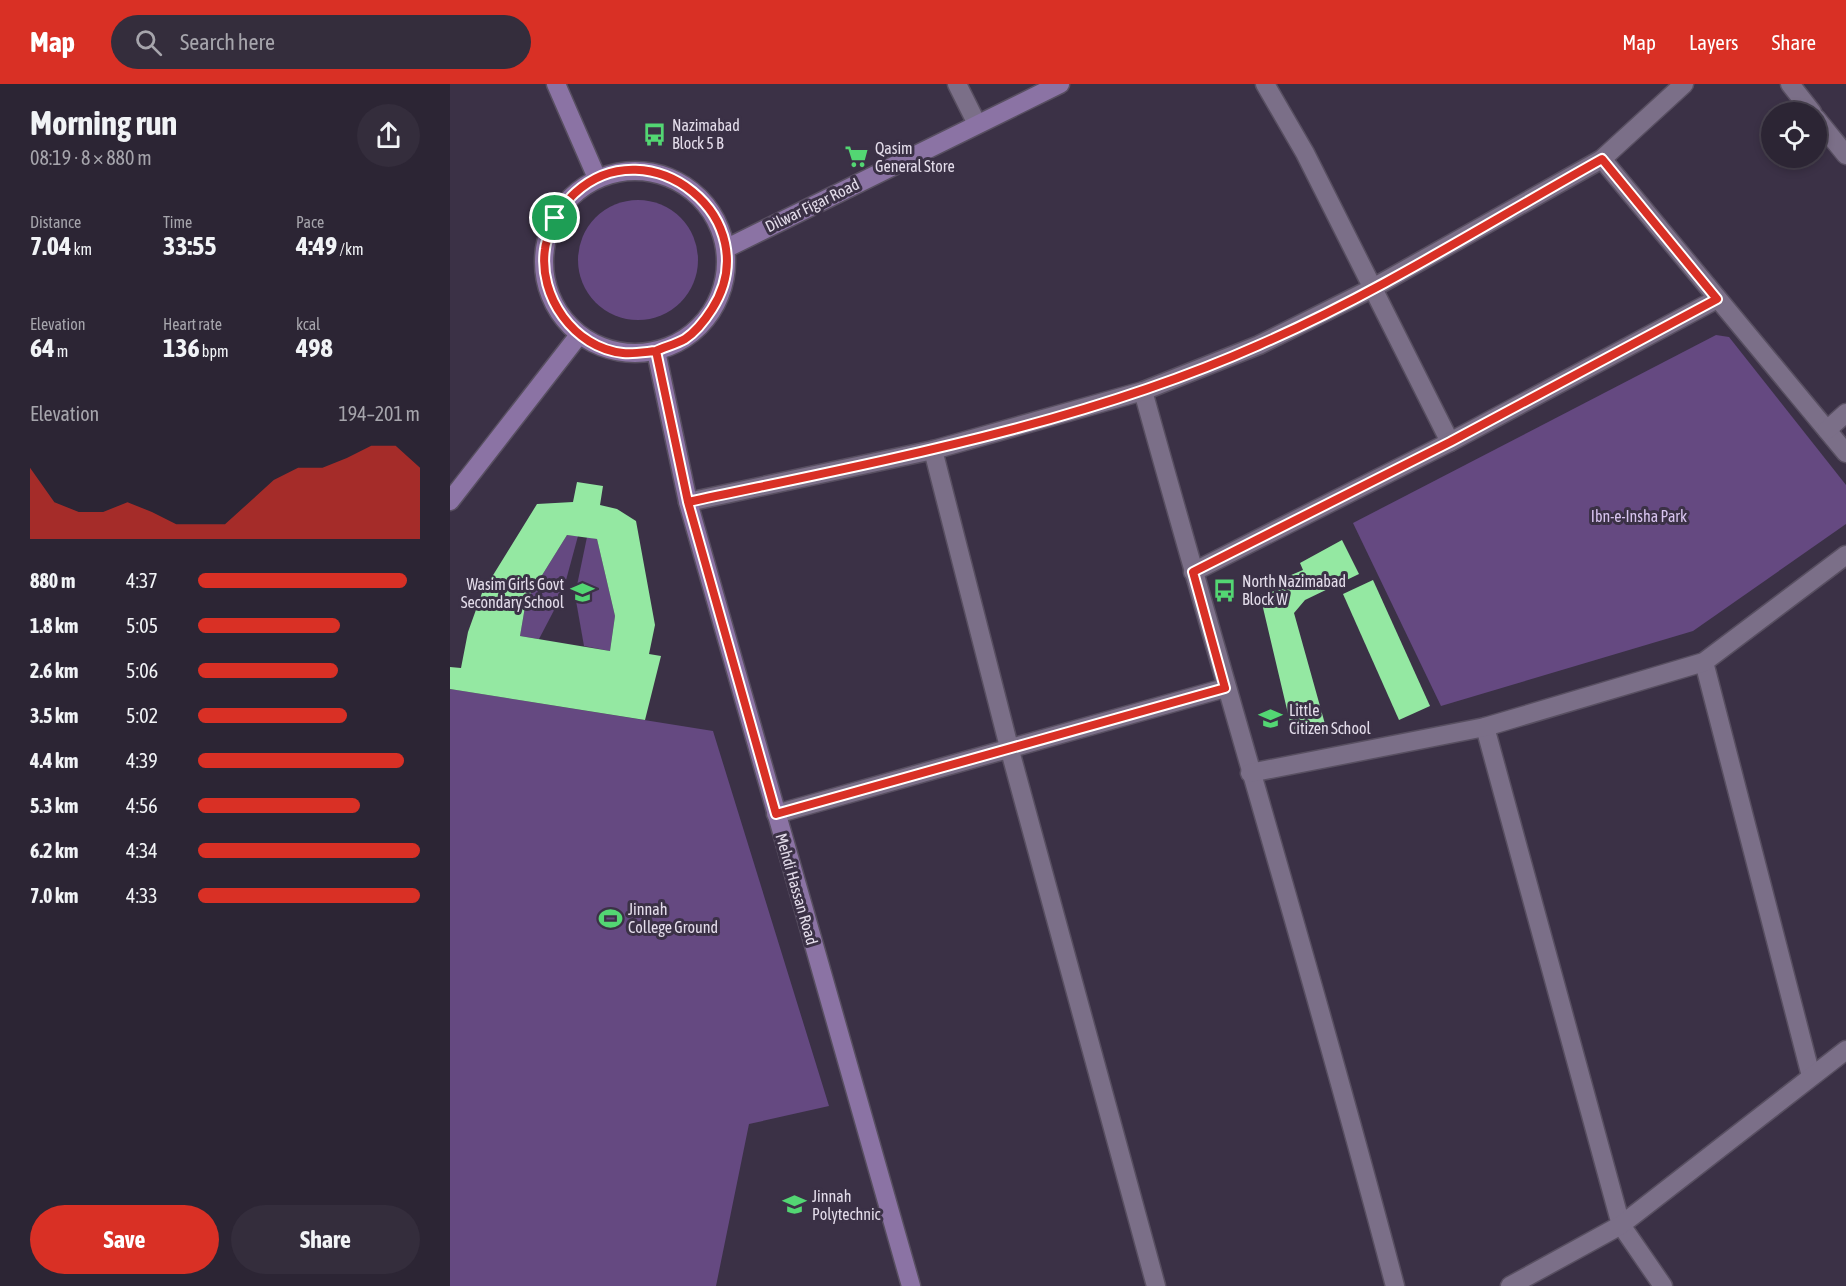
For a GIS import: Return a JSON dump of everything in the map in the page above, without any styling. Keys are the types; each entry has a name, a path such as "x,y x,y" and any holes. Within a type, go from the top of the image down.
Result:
{"street":[{"path":"556,84 597,178"},
{"path":"957,84 977,124"},
{"name":"Dilwar Figar Road","path":"727,248 1060,84"},
{"path":"1264,84 1305,153 1371,289 1450,442"},
{"path":"688,502 933,450 1143,391 1259,345 1371,289 1602,159 1684,84"},
{"path":"1790,84 1804,102"},
{"path":"1827,132 1846,156"},
{"path":"1602,159 1846,453"},
{"path":"628,170 660,173 677,180 703,199 720,226 727,248 726,276 720,297 703,324 685,339 656,351 624,353 608,350 579,335 554,306 544,276 545,248 555,218 575,193 597,178 628,170"},
{"path":"1193,572 1450,442 1717,299"},
{"path":"450,501 579,335"},
{"name":"Mehdi Hassan Road","path":"656,351 688,502 911,1286"},
{"path":"1143,391 1225,688 1340,1079 1395,1286"},
{"path":"1827,430 1846,413"},
{"path":"933,450 1009,747 1156,1286"},
{"path":"1250,773 1485,727 1704,662 1846,555"},
{"path":"1704,662 1811,1076"},
{"path":"776,814 1225,688"},
{"path":"1485,727 1621,1224 1662,1286"},
{"path":"1509,1286 1621,1224 1846,1050"}],"green space":[{"path":"638,200 661,204 681,217 694,237 698,260 694,283 681,303 661,316 638,320 615,316 595,303 582,283 578,260 582,237 595,217 615,204"},
{"name":"Ibn-e-Insha Park","path":"1716,335 1729,337 1846,485 1846,524 1693,631 1441,706 1353,523"},
{"path":"567,535 578,536 562,595 539,639 520,636 526,601"},
{"path":"587,537 597,539 615,616 610,651 584,646 575,595"},
{"name":"Jinnah College Ground","path":"450,689 713,731 829,1106 749,1124 716,1286 450,1286"}],"building":[{"path":"577,482 603,486 600,505 617,509 636,521 655,625 649,654 661,656 645,720 450,689 450,667 461,668 468,632 482,593 537,504 573,502","holes":["567,535 597,539 615,616 610,651 520,636 526,601"]},
{"path":"1342,540 1359,574 1305,600 1294,613 1325,724 1293,735 1260,595 1281,589 1277,581 1303,570 1300,563"},
{"path":"1373,580 1430,706 1399,720 1343,594"}],"place":[{"name":"Nazimabad Block 5 B","path":"654,134"},
{"name":"Qasim General Store","path":"857,157"},
{"name":"North Nazimabad Block W","path":"1224,590"},
{"name":"Wasim Girls Govt Secondary School","path":"582,593"},
{"name":"Little Citizen School","path":"1271,719"},
{"name":"Jinnah College Ground","path":"610,918"},
{"name":"Jinnah Polytechnic","path":"794,1205"}],"route":[{"path":"555,218 545,248 544,276 554,306 579,335 608,350 624,353 656,351 688,502 776,814 1225,688 1193,572 1450,442 1717,299 1602,159 1371,289 1259,345 1143,391 933,450 688,502 672,427 656,351 685,339 703,324 720,297 726,276 727,248 720,226 703,199 677,180 660,173 628,170 597,178 575,193 555,218"}]}
